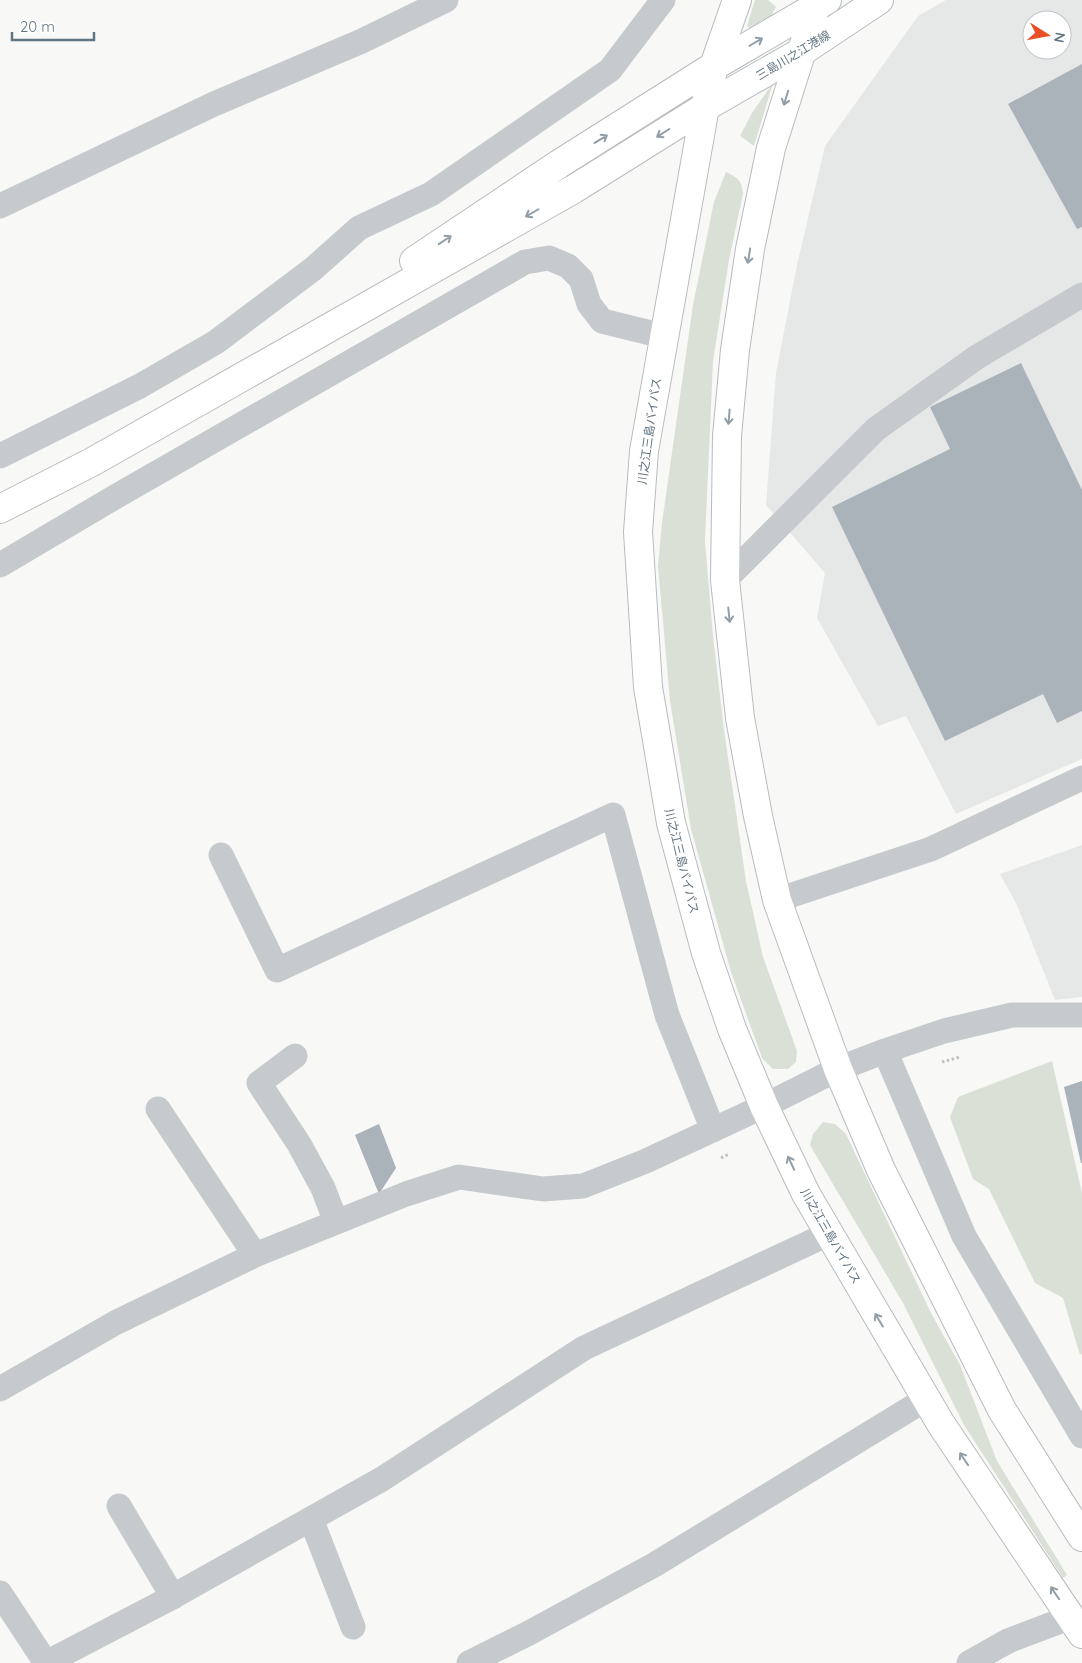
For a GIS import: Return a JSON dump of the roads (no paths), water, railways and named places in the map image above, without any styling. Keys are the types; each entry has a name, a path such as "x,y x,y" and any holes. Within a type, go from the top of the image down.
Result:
{"main road":[{"name":"川之江三島バイパス","path":"737,0 714,66 705,107 644,452 638,532 648,686 671,823 706,953 732,1028 764,1106 806,1194 941,1424 1076,1625"},
{"name":"三島川之江港線","path":"92,462 574,189 705,107 801,52 879,0"},
{"path":"0,509 92,462 316,325 559,164 714,66 820,3"},
{"path":"820,3 801,52 771,148 750,249 735,350 727,436 725,580 740,718 758,816 777,900 838,1069 881,1170 1002,1410 1082,1538"}],"street":[{"path":"0,206 214,104 362,41 446,0"},
{"path":"0,456 140,386 216,342 312,268 359,228 431,194 610,70 663,0"},
{"path":"0,565 525,262 549,258 568,266 582,279 589,304 602,321 663,336"},
{"path":"725,580 876,429 977,357 1082,295"},
{"path":"777,900 931,849 1082,778"},
{"path":"221,854 277,970 613,815 667,1014 713,1130"},
{"path":"0,1389 115,1323 255,1255 406,1194 460,1178 543,1190 583,1186 646,1162 838,1069 885,1051 944,1031 1012,1015 1082,1015"},
{"path":"885,1051 964,1236 1082,1436"},
{"path":"295,1056 259,1083 299,1144 323,1188 336,1222"},
{"path":"158,1109 255,1255"},
{"path":"0,1593 46,1663 173,1597 382,1479 584,1348 828,1234"},
{"path":"469,1663 529,1633 654,1565 926,1399"},
{"path":"119,1506 173,1597"},
{"path":"311,1519 354,1627"},
{"path":"969,1663 1008,1641 1076,1625"}]}
